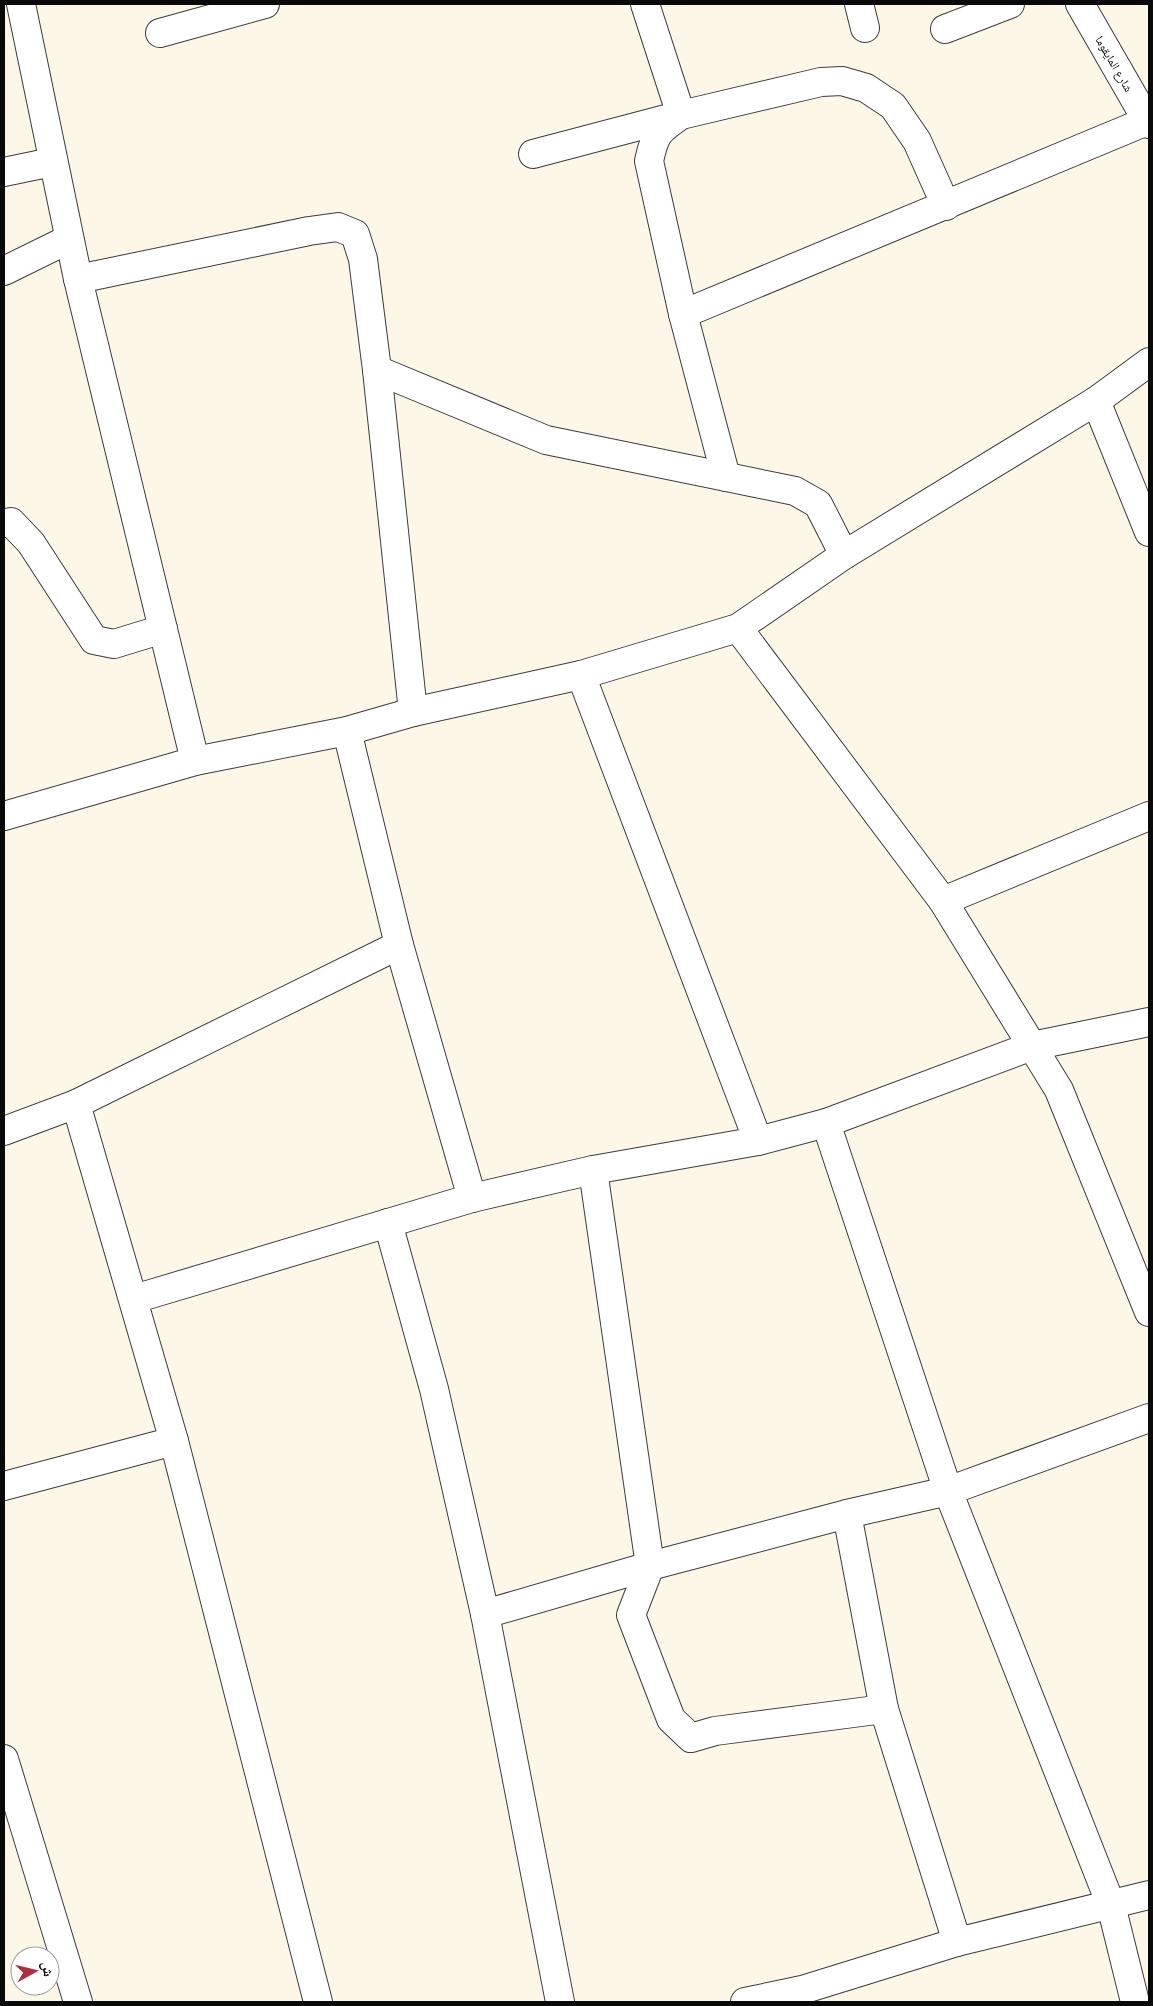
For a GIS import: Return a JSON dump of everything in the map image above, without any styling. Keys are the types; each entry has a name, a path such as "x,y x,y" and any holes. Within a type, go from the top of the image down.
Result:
{"street":[{"path":"21,4 52,162 78,279 196,761"},
{"path":"160,33 265,4"},
{"path":"644,4 681,115"},
{"path":"945,29 1010,4"},
{"name":"شارع المايقوما","path":"1080,4 1148,122"},
{"path":"533,154 681,115 821,82 842,81 866,88 893,106 917,141 946,206"},
{"path":"681,115 664,127 654,140 650,161 682,314 726,477"},
{"path":"682,314 1148,122"},
{"path":"4,172 52,162"},
{"path":"78,279 338,227 355,234 363,259 377,370 413,712"},
{"path":"4,271 69,239"},
{"path":"4,816 196,761 347,731 413,712 581,675 738,628 844,556 1096,401 1149,362"},
{"path":"377,370 546,440 795,491 818,504 844,556"},
{"path":"1096,401 1149,532"},
{"path":"4,522 10,522 31,543 94,640 114,644 163,629"},
{"path":"738,628 943,901 1059,1090 1149,1312"},
{"path":"581,675 758,1141"},
{"path":"347,731 399,945 472,1198"},
{"path":"943,901 1149,816"},
{"path":"4,1130 76,1104 399,945"},
{"path":"134,1300 472,1198 593,1170 758,1141 826,1123 1032,1046 1149,1022"},
{"path":"76,1104 174,1440 318,2002"},
{"path":"826,1123 948,1491 1111,1905 1135,2002"},
{"path":"593,1170 650,1566 631,1615 670,1719 691,1738 716,1731 884,1709"},
{"path":"388,1223 434,1389 485,1614 560,2002"},
{"path":"485,1614 650,1566 847,1514 948,1491 1149,1418"},
{"path":"4,1486 174,1440"},
{"path":"847,1514 884,1709 957,1942"},
{"path":"4,1759 78,2002"},
{"path":"746,2002 804,1996 957,1942 1149,1895"}]}
